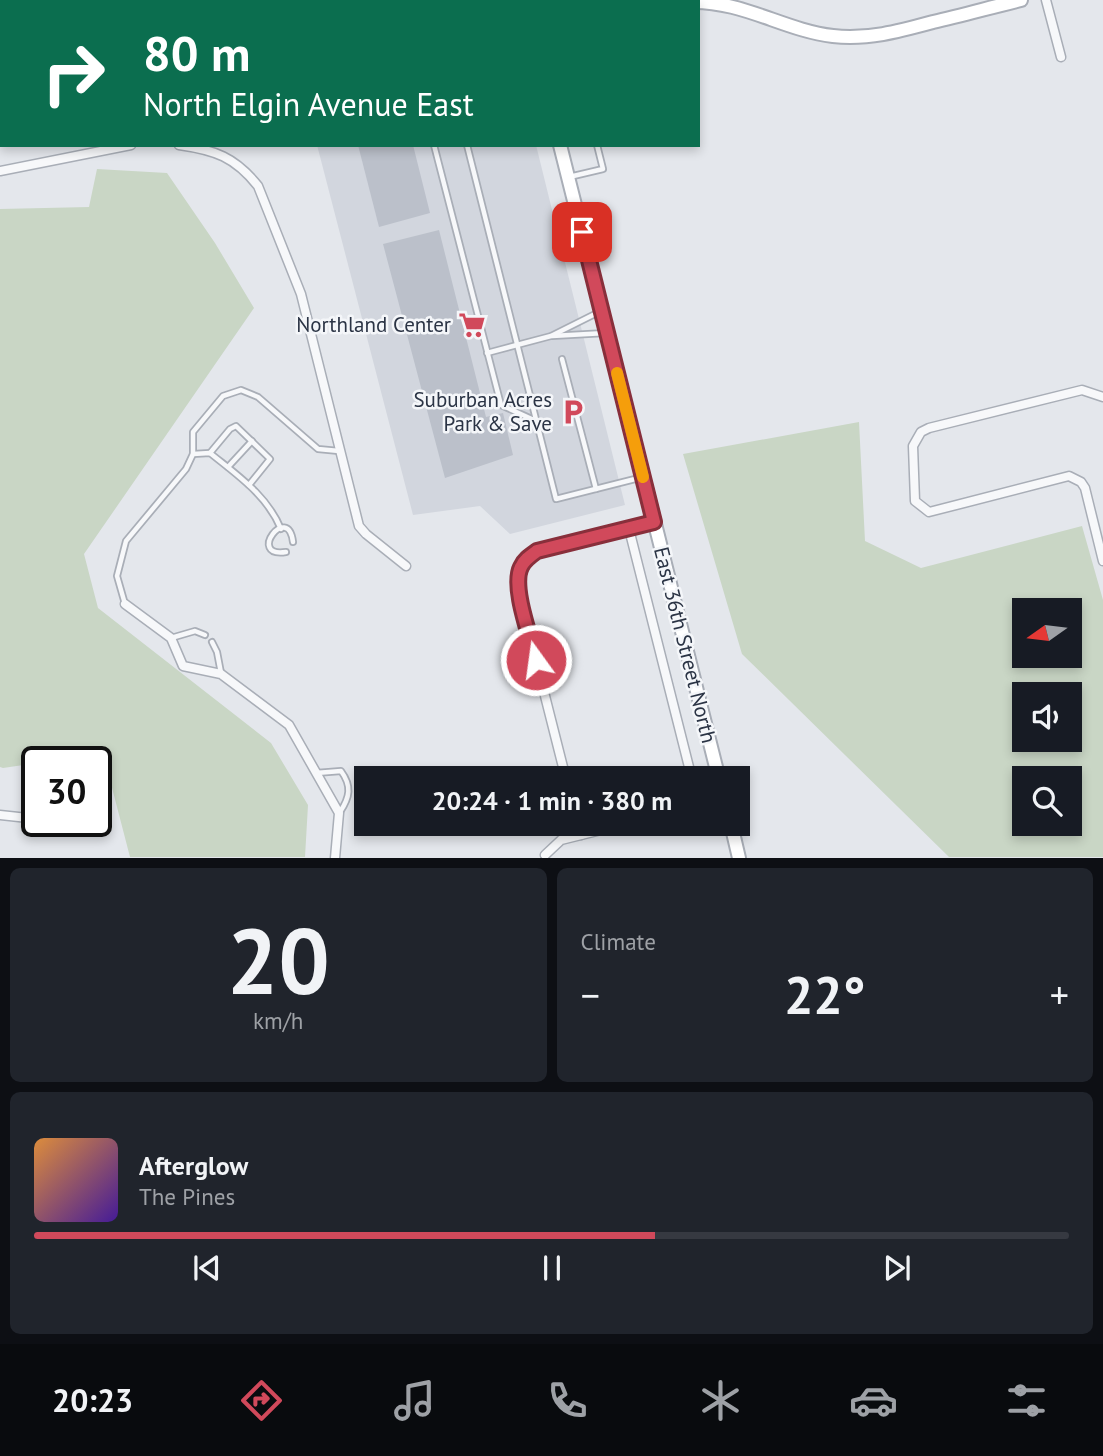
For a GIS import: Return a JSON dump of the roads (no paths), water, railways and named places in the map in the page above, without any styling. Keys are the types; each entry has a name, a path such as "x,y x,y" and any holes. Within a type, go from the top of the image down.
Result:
{"main road":[{"path":"700,2 720,1 745,5 805,30 854,38 895,32 1021,0"},
{"name":"East 36th Street North","path":"560,147 716,766"},
{"path":"733,836 739,858"}],"street":[{"path":"1046,0 1060,57"},
{"path":"0,171 121,147"},
{"path":"211,147 247,172 265,201 301,294 359,526 406,566"},
{"path":"1103,397 1082,390 929,428 916,438 913,446 915,501 929,512 1069,476 1076,479 1085,488 1103,561"},
{"path":"563,766 518,589 521,566 537,551 654,522"},
{"name":"East 36th Street North","path":"629,529 689,766"},
{"path":"125,604 171,638 183,666 221,674 289,725 339,813 335,858"},
{"path":"0,815 21,817"},
{"path":"545,855 561,840 576,836"}],"lane":[{"path":"435,147 501,405 536,421"},
{"path":"468,147 556,499 643,477"},
{"path":"568,177 603,169 598,147"},
{"path":"487,353 551,336 602,311"},
{"path":"551,336 607,333"},
{"path":"562,359 596,489"},
{"path":"125,604 117,576 126,541 186,469 193,454 193,432 223,396 241,390 258,397 318,449 339,451"},
{"path":"210,453 230,429 236,426 270,459 249,485"},
{"path":"228,467 252,441"},
{"path":"193,454 210,453 249,485 275,514 281,528 289,531 293,542"},
{"path":"281,528 271,534 269,545 274,551 286,552"},
{"path":"171,638 195,631 205,635"},
{"path":"212,642 217,652 221,674"},
{"path":"316,774 341,771 347,779 350,789 347,802 339,813"}],"place":[{"name":"Northland Center","path":"472,325"},
{"name":"Suburban Acres Park & Save","path":"573,412"}]}
